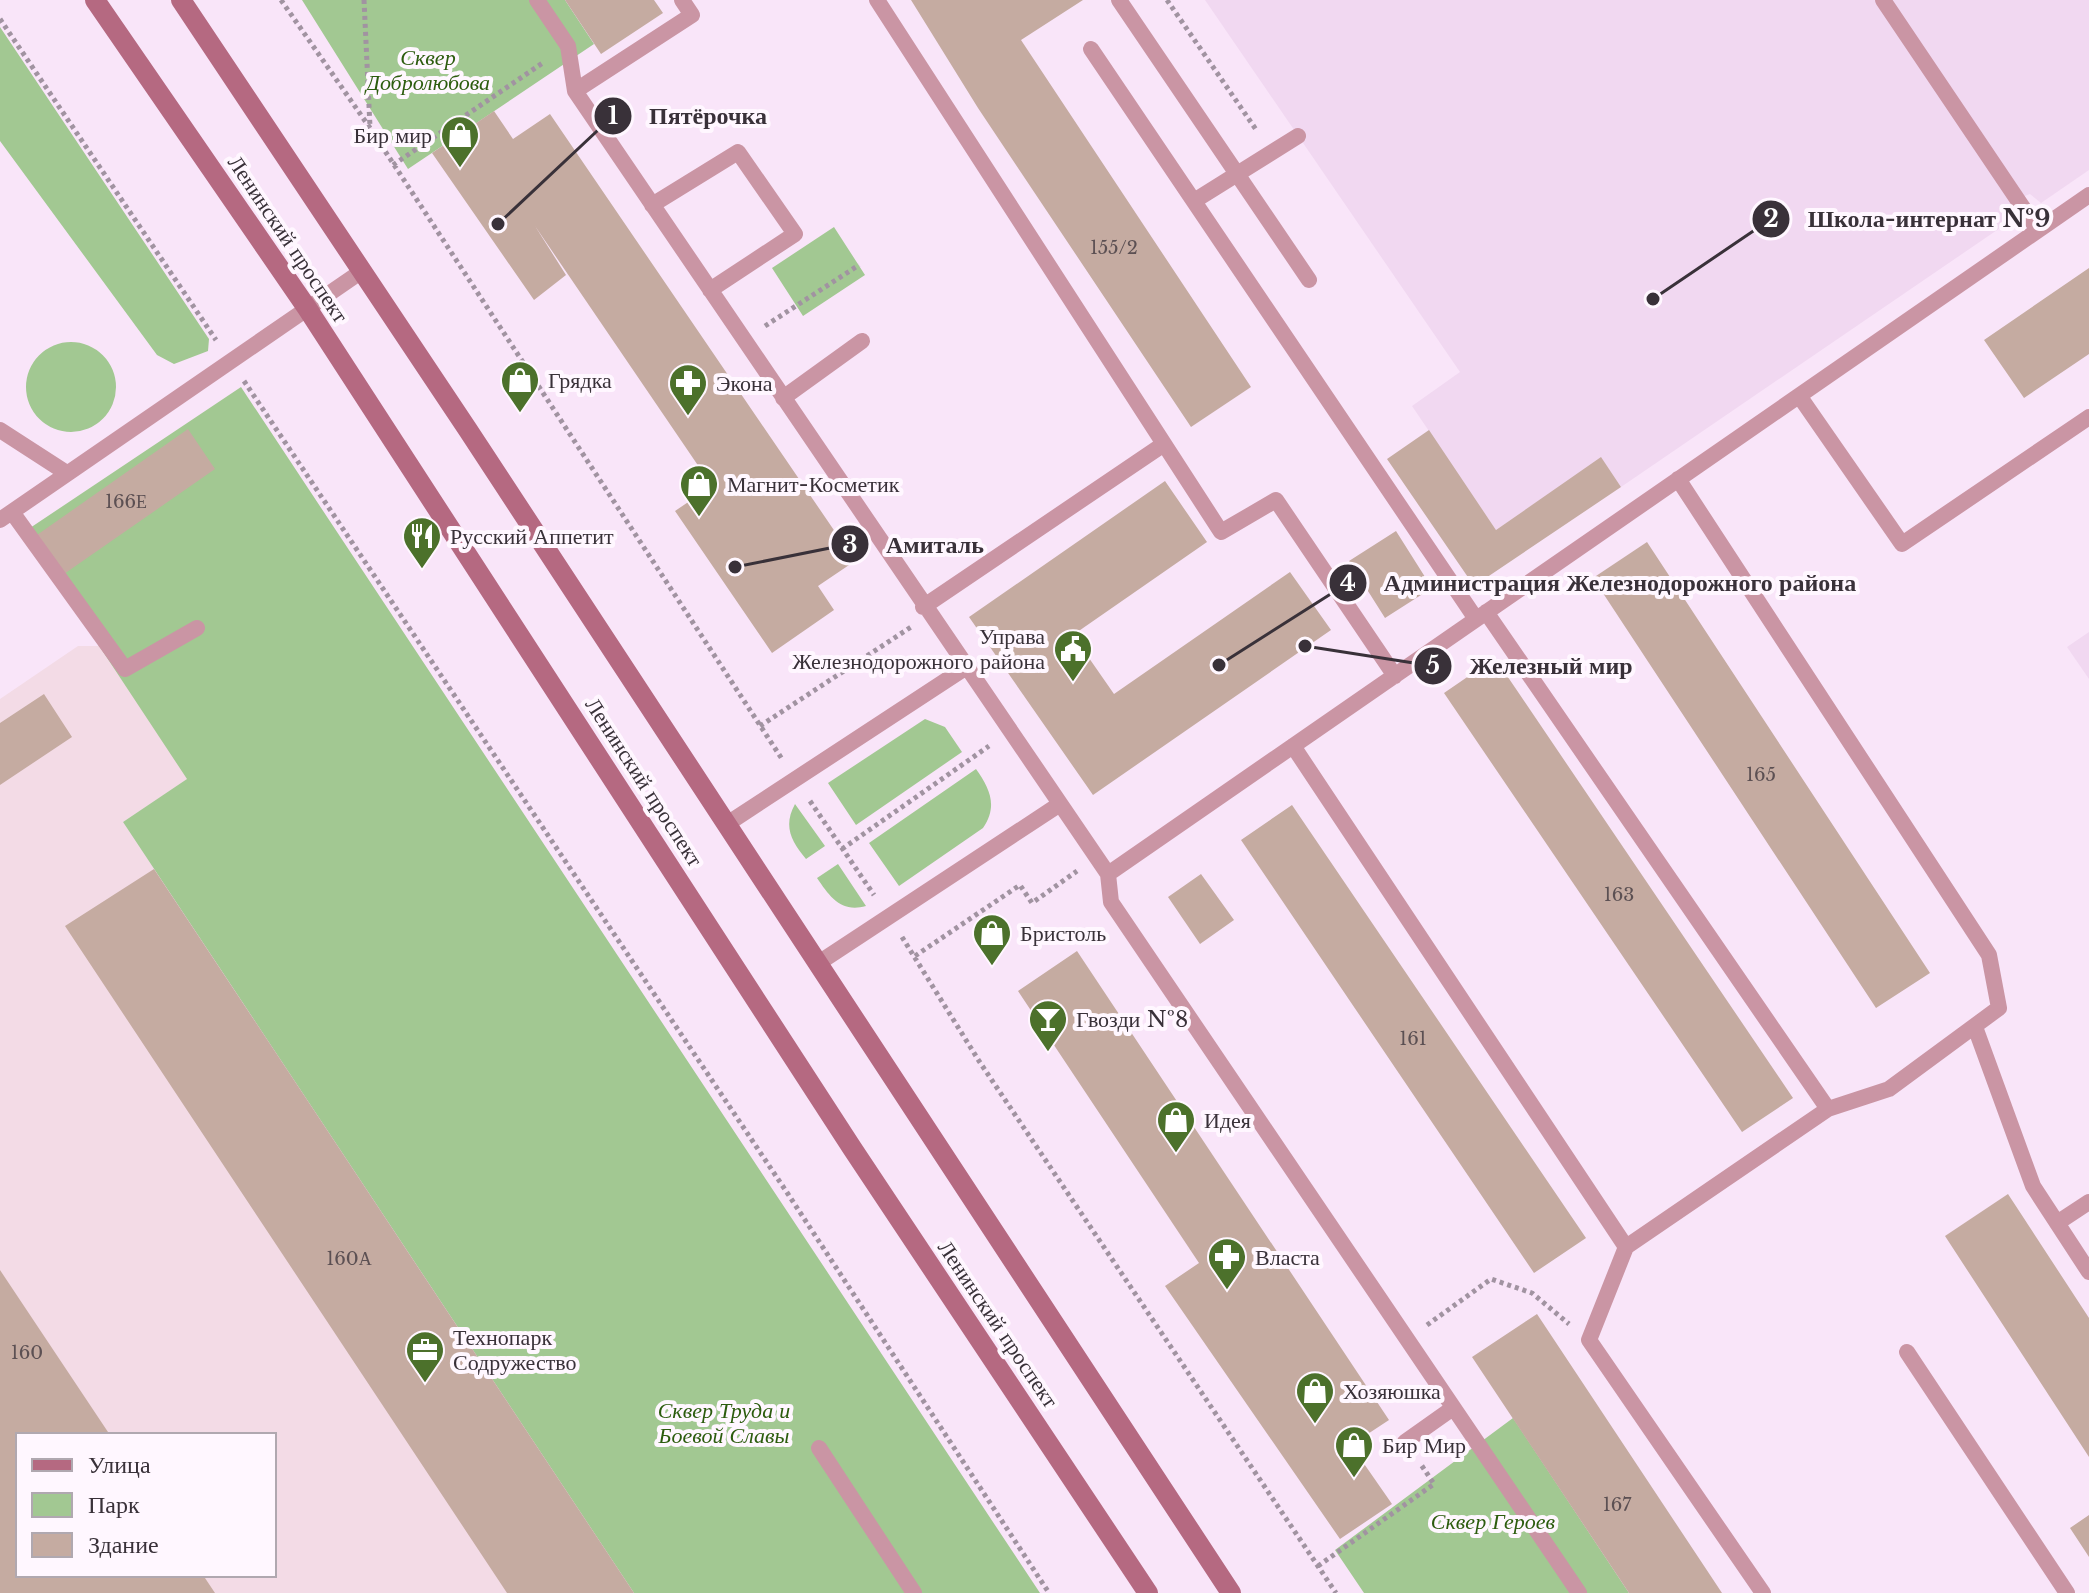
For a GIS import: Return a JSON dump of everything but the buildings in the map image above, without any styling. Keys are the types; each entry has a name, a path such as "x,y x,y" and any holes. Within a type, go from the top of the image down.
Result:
{"main road":[{"name":"Ленинский проспект","path":"95,0 307,308 852,1148 1148,1593"},
{"name":"Ленинский проспект","path":"181,0 1231,1593"}],"lane":[{"path":"537,0 568,46 575,91 926,612 1108,874 1111,902 1579,1593"},
{"path":"575,91 692,15 682,0"},
{"path":"877,0 1221,532 1276,500 1395,676"},
{"path":"1119,0 1309,280"},
{"path":"1883,0 2038,230"},
{"path":"1091,49 1481,616 1828,1109"},
{"path":"1194,201 1298,136"},
{"path":"652,205 738,152 795,234 710,290"},
{"path":"1108,874 2089,195"},
{"path":"197,628 125,669 6,516 65,472 362,271"},
{"path":"783,398 862,341"},
{"path":"1800,397 1902,544 2089,417"},
{"path":"0,430 65,472"},
{"path":"926,612 1164,444"},
{"path":"1678,479 1989,955 1999,1008 1889,1089 1828,1109 1626,1247 1589,1340 1763,1593"},
{"path":"727,824 965,668"},
{"path":"1293,746 1626,1247"},
{"path":"817,964 1060,804"},
{"path":"1975,1027 2033,1186 2089,1272"},
{"path":"2057,1223 2089,1202"},
{"path":"1907,1352 2067,1593"},
{"path":"1405,1442 1453,1408"},
{"path":"819,1448 914,1593"}],"path":[{"path":"364,0 370,128"},
{"path":"1167,0 1271,152"},
{"path":"0,19 788,1194 1049,1593"},
{"path":"393,165 568,46"},
{"path":"744,339 859,265"},
{"path":"760,726 926,612"},
{"path":"842,849 1010,732"},
{"path":"915,956 1020,885 1032,903 1095,859"},
{"path":"1438,1317 1491,1279 1532,1293 1589,1340"},
{"path":"1318,1566 1434,1484 1405,1442"}],"shaded area":[{"path":"1205,0 2089,0 2089,170 2041,203 2030,194 2017,199 2003,210 2003,226 1621,487 1601,458 1496,530 1412,406 1460,372"},
{"path":"2089,632 2089,679 2067,647"},
{"path":"78,646 100,646 188,779 123,822 634,1593 0,1593 0,699"}],"green space":[{"name":"Сквер Добролюбова","path":"302,0 565,0 594,44 408,169"},
{"path":"0,27 209,339 208,351 174,364 157,355 0,141"},
{"path":"834,227 865,275 803,316 772,268"},
{"path":"71,342 88,345 103,355 113,370 116,387 113,404 103,419 88,429 71,432 54,429 39,419 29,404 26,387 29,370 39,355 54,345"},
{"name":"Сквер Труда и Боевой Славы","path":"241,387 1040,1593 634,1593 123,822 187,779 24,532"},
{"path":"925,719 945,727 962,752 856,825 828,783"},
{"path":"976,769 985,784 991,805 983,828 899,886 869,843"},
{"path":"795,804 825,846 806,859 790,833 791,812"},
{"path":"838,864 866,906 857,908 837,902 817,878"},
{"name":"Сквер Героев","path":"1513,1418 1629,1593 1364,1593 1335,1550"}],"place":[{"name":"Бир мир","path":"460,169"},
{"name":"Пятёрочка","path":"498,224"},
{"name":"Школа-интернат №9","path":"1653,299"},
{"name":"Грядка","path":"520,414"},
{"name":"Экона","path":"688,417"},
{"name":"Магнит-Косметик","path":"699,518"},
{"name":"Амиталь","path":"735,567"},
{"name":"Русский Аппетит","path":"422,570"},
{"name":"Железный мир","path":"1305,646"},
{"name":"Администрация Железнодорожного района","path":"1219,665"},
{"name":"Управа Железнодорожного района","path":"1073,683"},
{"name":"Бристоль","path":"992,967"},
{"name":"Гвозди №8","path":"1048,1053"},
{"name":"Идея","path":"1176,1154"},
{"name":"Власта","path":"1227,1291"},
{"name":"Технопарк Содружество","path":"425,1384"},
{"name":"Хозяюшка","path":"1315,1425"},
{"name":"Бир Мир","path":"1354,1479"}]}
